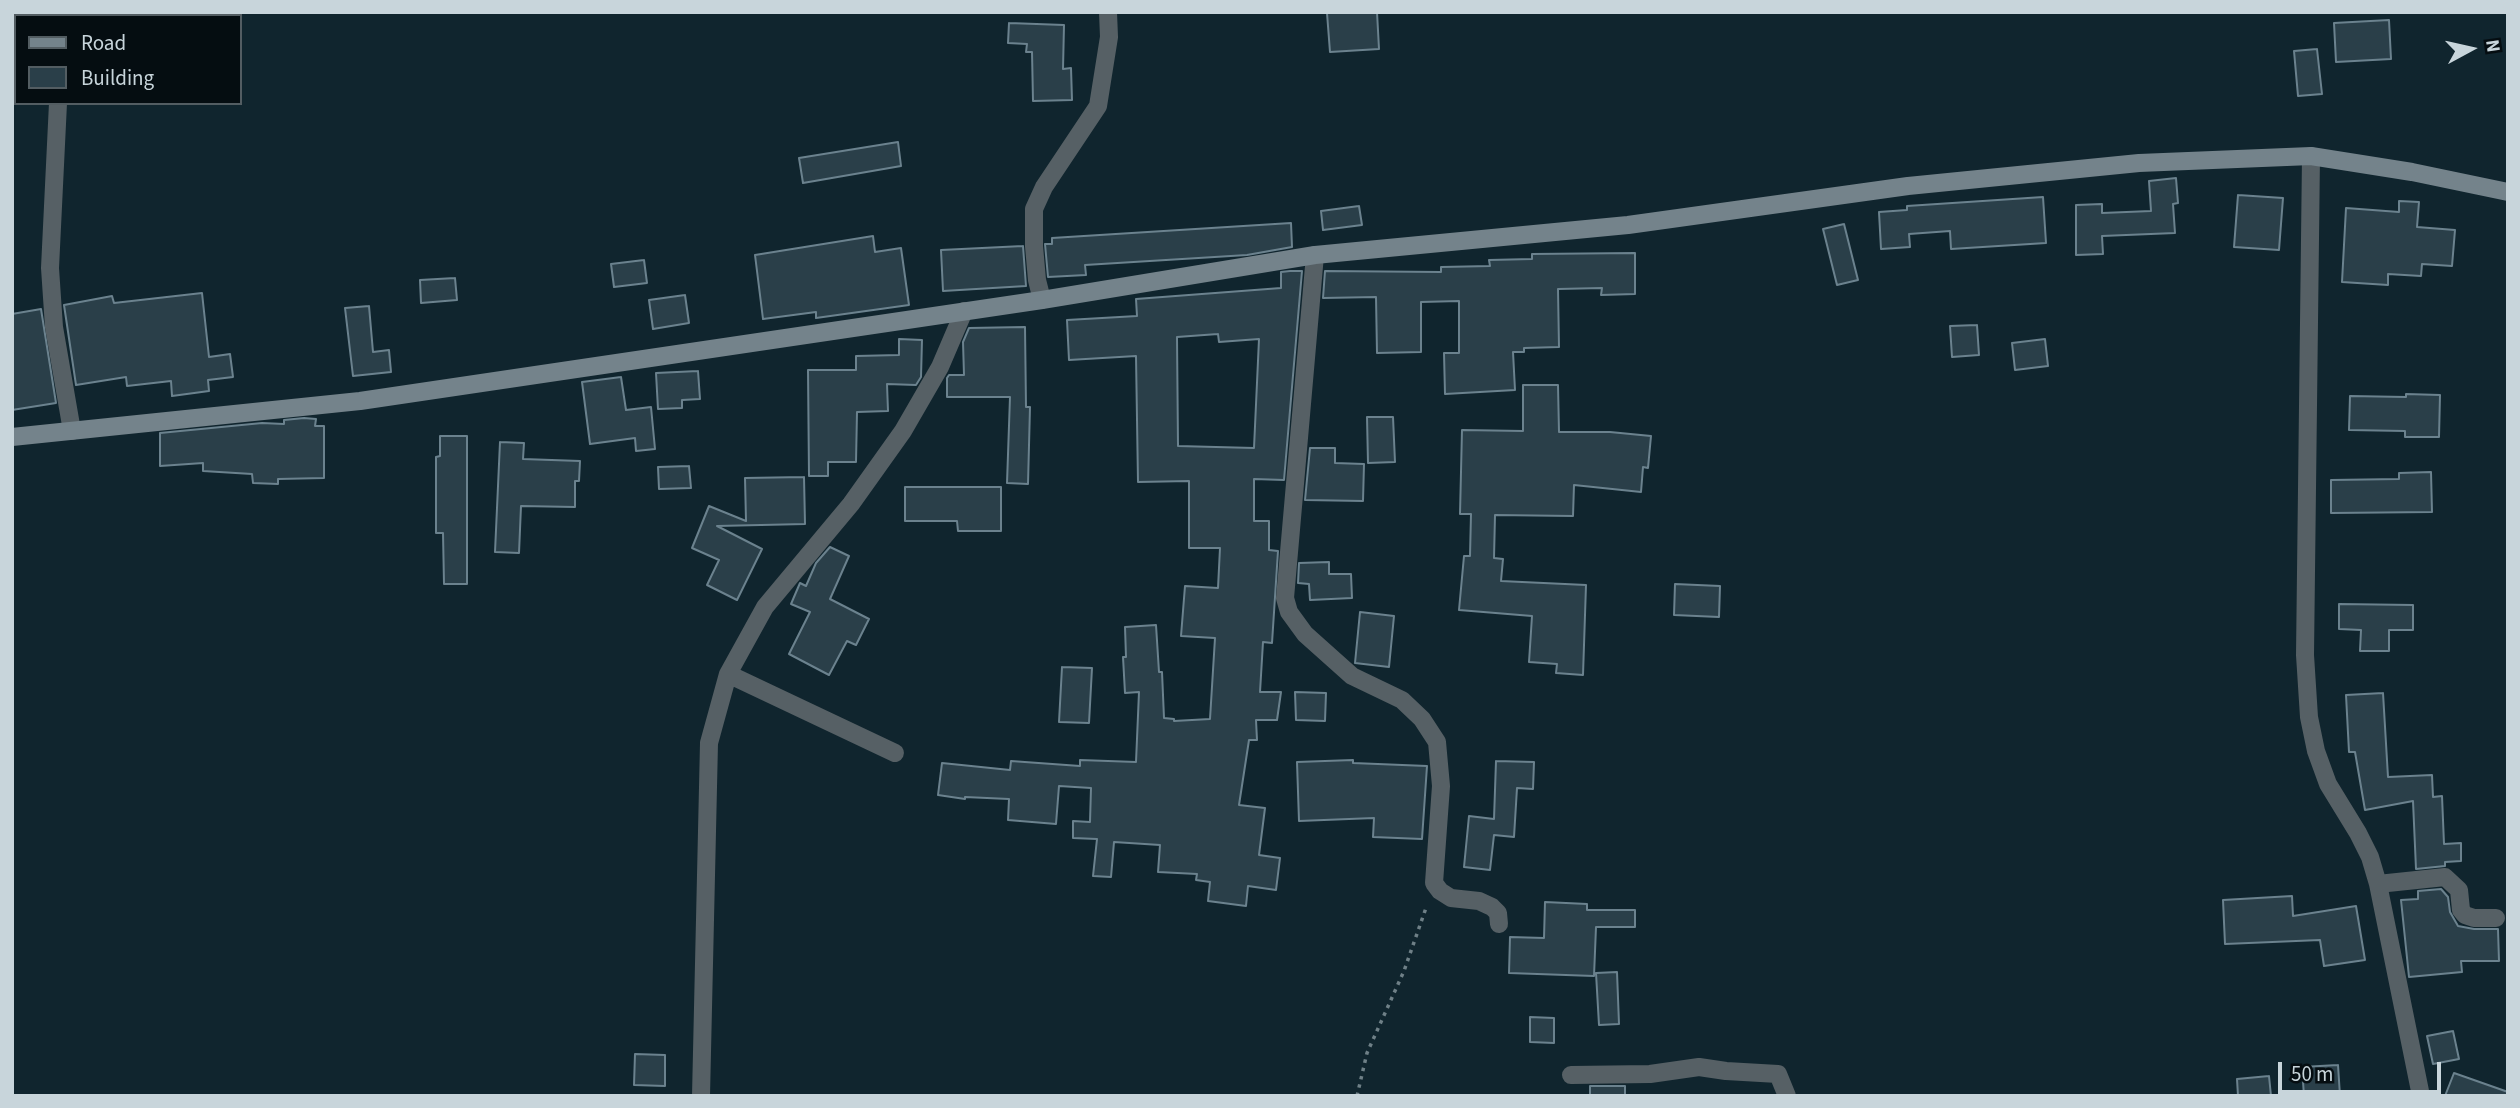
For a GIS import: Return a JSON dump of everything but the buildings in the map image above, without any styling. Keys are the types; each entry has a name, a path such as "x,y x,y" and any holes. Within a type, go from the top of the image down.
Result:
{"street":[{"path":"1042,300 1034,246 1034,209 1044,187 1098,106 1109,37 1108,12"},
{"path":"58,105 50,268 54,327 72,432"},
{"path":"12,437 360,401 1042,300 1315,256 1628,225 1936,183 2139,163 2311,156 2413,172 2508,192"},
{"path":"2311,156 2305,654 2309,717 2316,751 2328,785 2358,833 2370,857 2378,884 2421,1096"},
{"path":"1315,256 1284,598 1289,612 1315,644 1353,676 1402,700 1422,719 1437,742 1441,786 1434,883 1451,898 1479,901 1493,906 1499,913 1499,924"},
{"path":"701,1096 709,743 728,674 765,607 851,504 903,431 940,367 964,311"},
{"path":"728,674 895,753"},
{"path":"2378,884 2445,877 2459,890 2461,910 2465,915 2474,918 2496,918"},
{"path":"1571,1076 1650,1074 1699,1067 1778,1074 1787,1096"}],"path":[{"path":"1357,1096 1367,1053 1404,971 1434,883"}]}
